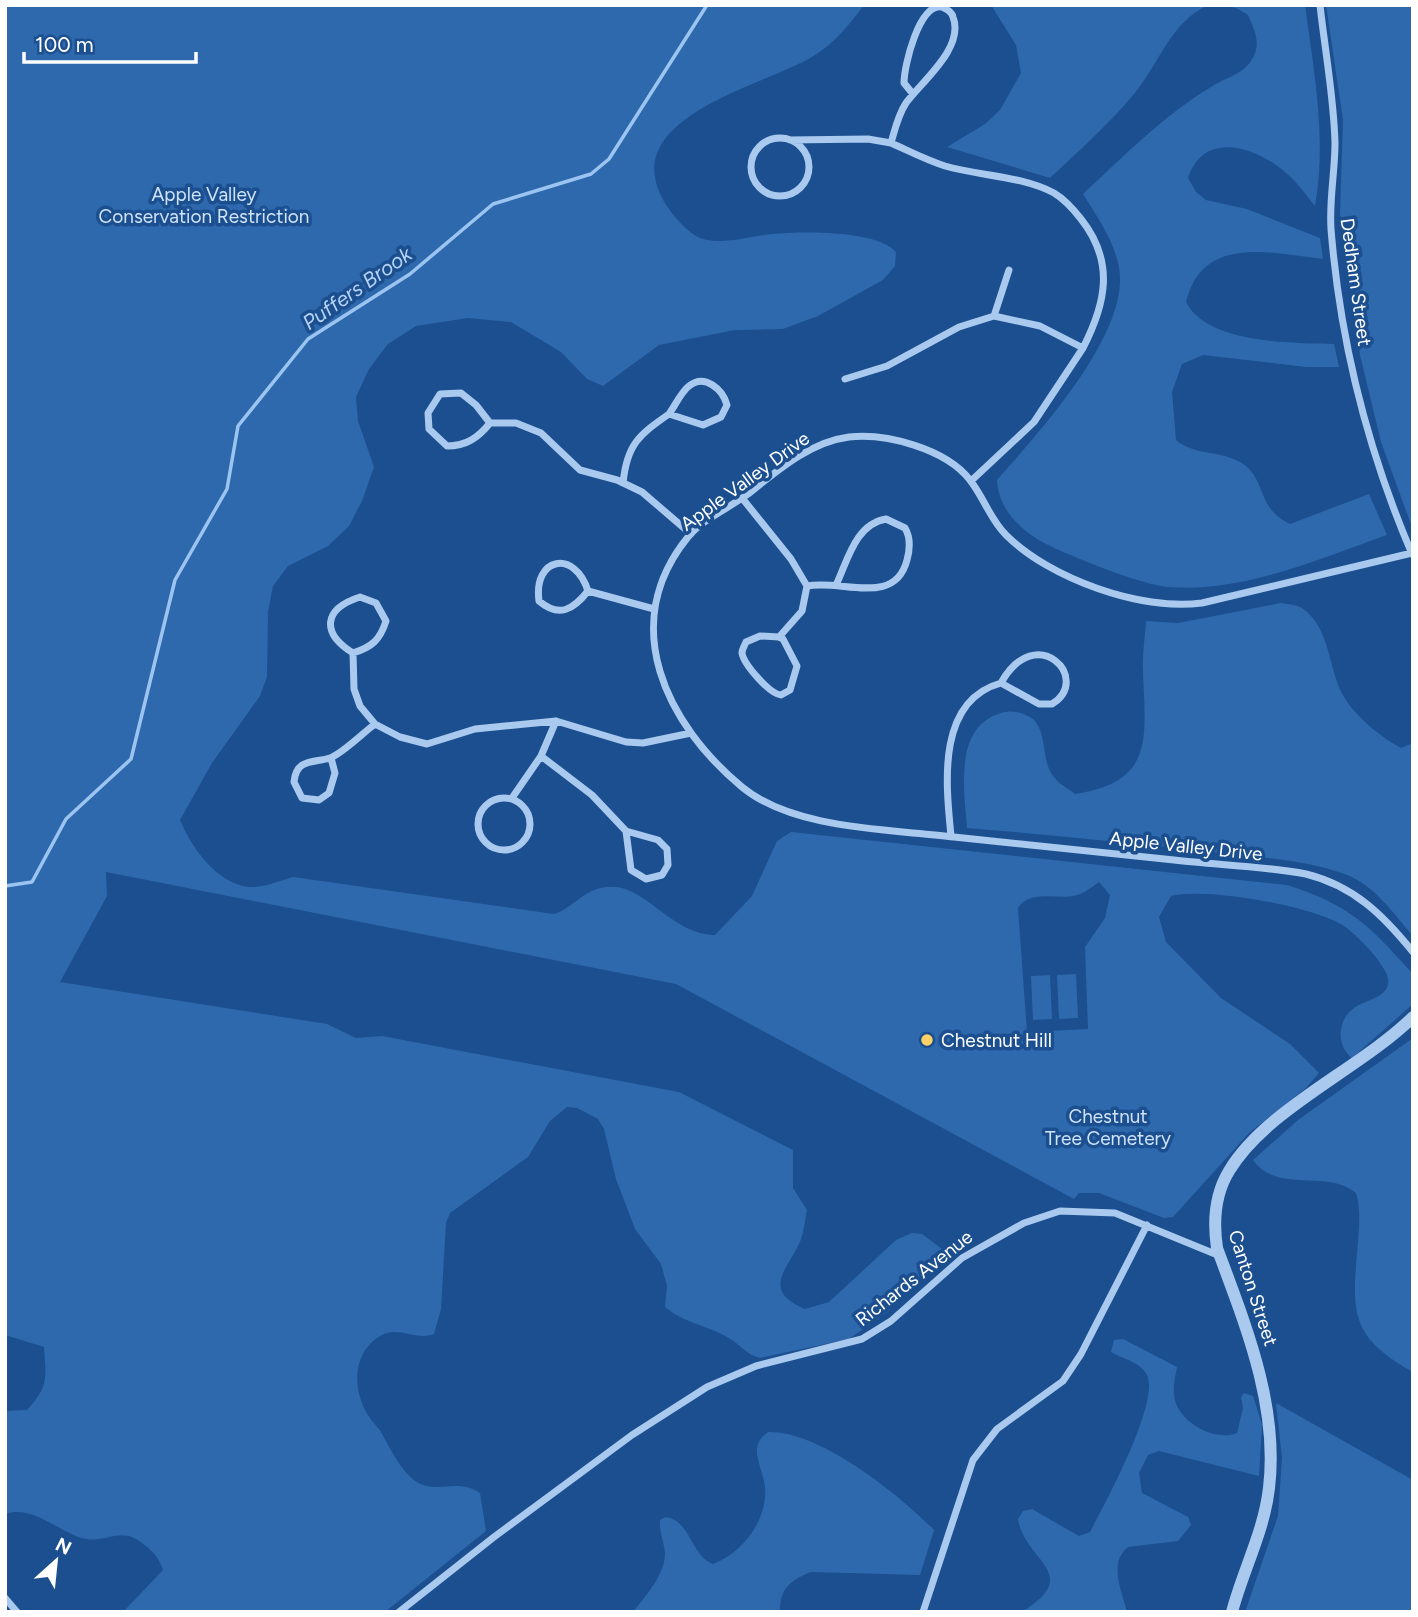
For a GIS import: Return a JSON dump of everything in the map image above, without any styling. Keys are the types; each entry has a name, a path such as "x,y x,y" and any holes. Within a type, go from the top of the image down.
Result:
{"street":[{"name":"Dedham Street","path":"1320,5 1334,131 1331,232 1350,357 1378,468 1412,554"},
{"path":"891,143 899,116 913,93 936,71 946,53 955,25 951,13 945,9 934,8 928,11 911,48 904,83 913,93"},
{"path":"790,141 803,151 807,159 807,176 797,190 789,195 772,195 764,191 753,178 751,162 765,142 782,139 868,139 891,143 945,166 1056,194 1078,215 1097,245 1105,275 1101,307 1083,348 1034,422 971,481"},
{"path":"995,316 1009,270"},
{"path":"845,379 887,366 958,327 995,316 1040,326 1083,348"},
{"path":"623,482 625,462 641,432 669,414 688,387 706,381 718,388 727,405 721,417 703,425 669,414"},
{"path":"490,424 476,405 461,393 453,391 440,394 428,412 429,429 447,446 460,446 478,437 490,424 504,421 525,426 548,438 580,470 623,482 642,492 691,534"},
{"name":"Apple Valley Drive","path":"1412,554 1202,603 1170,605 1140,601 1039,562 1003,533 971,481 950,463 906,443 884,437 851,437 808,451 691,534 673,559 654,609 652,639 659,671 691,733 744,789 778,808 869,828 1313,876 1343,887 1363,900 1413,952"},
{"path":"742,498 791,559 807,586 802,611 779,637 753,638 746,642 742,652 771,693 781,695 790,690 797,666 783,639 779,637"},
{"path":"807,586 837,583 875,589 898,579 909,554 910,538 905,528 886,519 868,526 855,541 837,583"},
{"path":"559,563 570,565 583,575 588,591 572,608 561,612 549,610 539,601 537,587 541,575 550,565 559,563"},
{"path":"588,591 654,609"},
{"path":"360,597 376,604 386,621 380,638 367,649 353,653 337,643 330,631 332,615 342,603 360,597"},
{"path":"353,653 354,690 360,706 375,724 400,737 427,744 475,729 556,721 626,742 643,743 691,733"},
{"path":"951,836 948,749 951,735 971,702 987,688 1001,684 1046,705 1057,701 1067,682 1065,671 1054,660 1034,654 1015,662 1001,684"},
{"path":"512,798 523,805 530,819 528,835 515,848 501,851 485,844 478,829 481,809 496,800 512,798 541,757 556,721"},
{"path":"331,758 335,773 329,793 319,800 302,798 294,782 297,771 310,760 331,758 375,724"},
{"path":"541,757 592,795 626,831 658,839 667,849 668,866 662,875 646,879 631,870 626,831"},
{"name":"Canton Street","path":"1232,1612 1261,1528 1270,1466 1260,1376 1220,1256 1214,1226 1216,1208 1230,1169 1269,1127 1374,1052 1413,1017"},
{"name":"Richards Avenue","path":"399,1612 494,1537 632,1436 707,1387 756,1366 862,1339 891,1321 962,1258 999,1234 1060,1211 1115,1213 1220,1256"},
{"path":"923,1612 973,1460 984,1442 997,1429 1063,1381 1081,1354 1147,1225"},
{"path":"5,1598 16,1612"}],"green space":[{"path":"5,5 864,5 841,34 820,52 727,95 697,111 673,130 658,152 655,178 672,213 700,238 727,241 802,232 857,236 873,239 896,252 895,266 883,280 818,316 783,329 735,330 659,345 603,386 587,379 561,352 511,322 468,318 416,326 388,344 369,369 356,397 358,421 374,467 362,501 349,526 328,546 288,566 273,586 268,612 267,677 260,696 212,763 180,820 185,831 198,852 216,871 226,879 249,887 293,877 554,914 591,891 607,887 620,888 633,892 685,927 699,933 715,935 752,896 777,841 791,832 1287,885 1343,909 1371,930 1413,974 1413,1004 1352,1058 1341,1040 1344,1019 1354,1008 1383,993 1388,981 1387,974 1378,960 1353,933 1329,919 1285,905 1209,894 1171,896 1159,917 1166,942 1221,998 1290,1044 1319,1073 1306,1088 1249,1133 1173,1217 1164,1218 1099,1193 1079,1193 1074,1199 676,984 106,872 107,896 60,982 327,1024 356,1038 382,1036 679,1092 793,1150 793,1188 807,1210 801,1238 784,1270 781,1287 792,1302 805,1309 829,1302 896,1240 912,1233 922,1234 950,1255 886,1313 849,1339 760,1358 727,1337 680,1317 665,1307 667,1286 661,1264 635,1229 616,1179 604,1129 598,1119 577,1108 567,1107 550,1121 528,1157 450,1213 446,1223 441,1309 434,1334 421,1336 388,1333 373,1341 361,1358 357,1379 361,1400 399,1464 414,1480 430,1487 463,1486 480,1493 486,1531 385,1612 123,1612 163,1570 159,1560 148,1548 128,1536 86,1539 37,1516 16,1512 5,1514 5,1411 27,1410 43,1388 45,1375 44,1347 5,1335","holes":["1099,882 1110,895 1105,918 1085,947 1088,1029 1027,1032 1018,908 1023,902 1036,897 1076,895"]},
{"path":"991,5 1208,5 1184,22 1134,94 1104,127 1050,178 947,147 985,124 1000,110 1021,73 1016,45"},
{"path":"1221,5 1305,5 1319,130 1320,155 1315,206 1286,173 1261,156 1246,150 1218,148 1206,153 1196,163 1188,178 1196,192 1206,200 1247,209 1320,238 1323,259 1261,252 1223,257 1207,266 1195,280 1186,302 1197,316 1212,326 1231,333 1275,341 1334,344 1339,367 1306,367 1203,355 1182,364 1172,392 1176,440 1192,449 1229,457 1246,466 1257,480 1272,511 1290,524 1369,494 1387,535 1307,564 1252,580 1224,585 1168,587 1114,572 1038,539 1010,515 1003,504 997,480 1054,413 1093,358 1117,303 1120,277 1116,255 1083,194 1160,124 1193,98 1243,70 1254,55 1257,44 1248,15 1236,8"},
{"path":"1326,5 1413,5 1413,530 1381,442 1360,355 1340,213 1343,120"},
{"path":"1281,603 1302,608 1319,627 1339,686 1355,712 1377,732 1401,748 1413,743 1413,936 1383,901 1366,886 1347,875 1316,866 1269,858 967,828 965,759 969,743 977,729 988,719 1005,712 1029,716 1035,721 1042,735 1047,764 1056,780 1075,794 1101,788 1120,779 1133,767 1140,752 1145,716 1143,665 1146,621 1178,623"},
{"path":"1076,974 1078,1018 1059,1019 1057,975"},
{"path":"1050,975 1052,1019 1033,1020 1031,976"},
{"path":"1413,1038 1413,1372 1376,1346 1365,1333 1359,1319 1355,1286 1359,1218 1356,1193 1331,1182 1275,1176 1263,1170 1253,1160 1298,1120"},
{"path":"1123,1339 1177,1367 1174,1388 1178,1408 1191,1423 1209,1433 1237,1433 1243,1408 1241,1397 1244,1393 1253,1396 1262,1425 1259,1476 1159,1451 1148,1455 1139,1473 1142,1493 1188,1517 1191,1525 1178,1541 1128,1547 1122,1554 1118,1578 1127,1612 1021,1612 1039,1599 1048,1587 1050,1577 1022,1533 1018,1519 1023,1511 1032,1509 1079,1536 1090,1532 1139,1429 1149,1388 1147,1375 1136,1364 1111,1352 1114,1340"},
{"path":"1276,1403 1413,1480 1413,1612 1245,1612 1278,1516 1282,1458"},
{"path":"768,1432 788,1434 834,1453 880,1483 934,1530 920,1575 811,1572 798,1578 784,1591 780,1612 633,1612 662,1569 665,1553 660,1520 665,1517 680,1524 699,1553 713,1564 734,1552 751,1533 758,1523 765,1499 757,1449 759,1441"}],"waterway":[{"name":"Puffers Brook","path":"5,886 32,882 66,819 131,759 175,580 227,489 238,426 308,339 410,274 493,204 591,174 609,159 707,5"}],"place":[{"name":"Chestnut Hill","path":"927,1040"}],"park label":[{"name":"Apple Valley Conservation Restriction","path":"204,205"},
{"name":"Chestnut Tree Cemetery","path":"1108,1127"}]}
